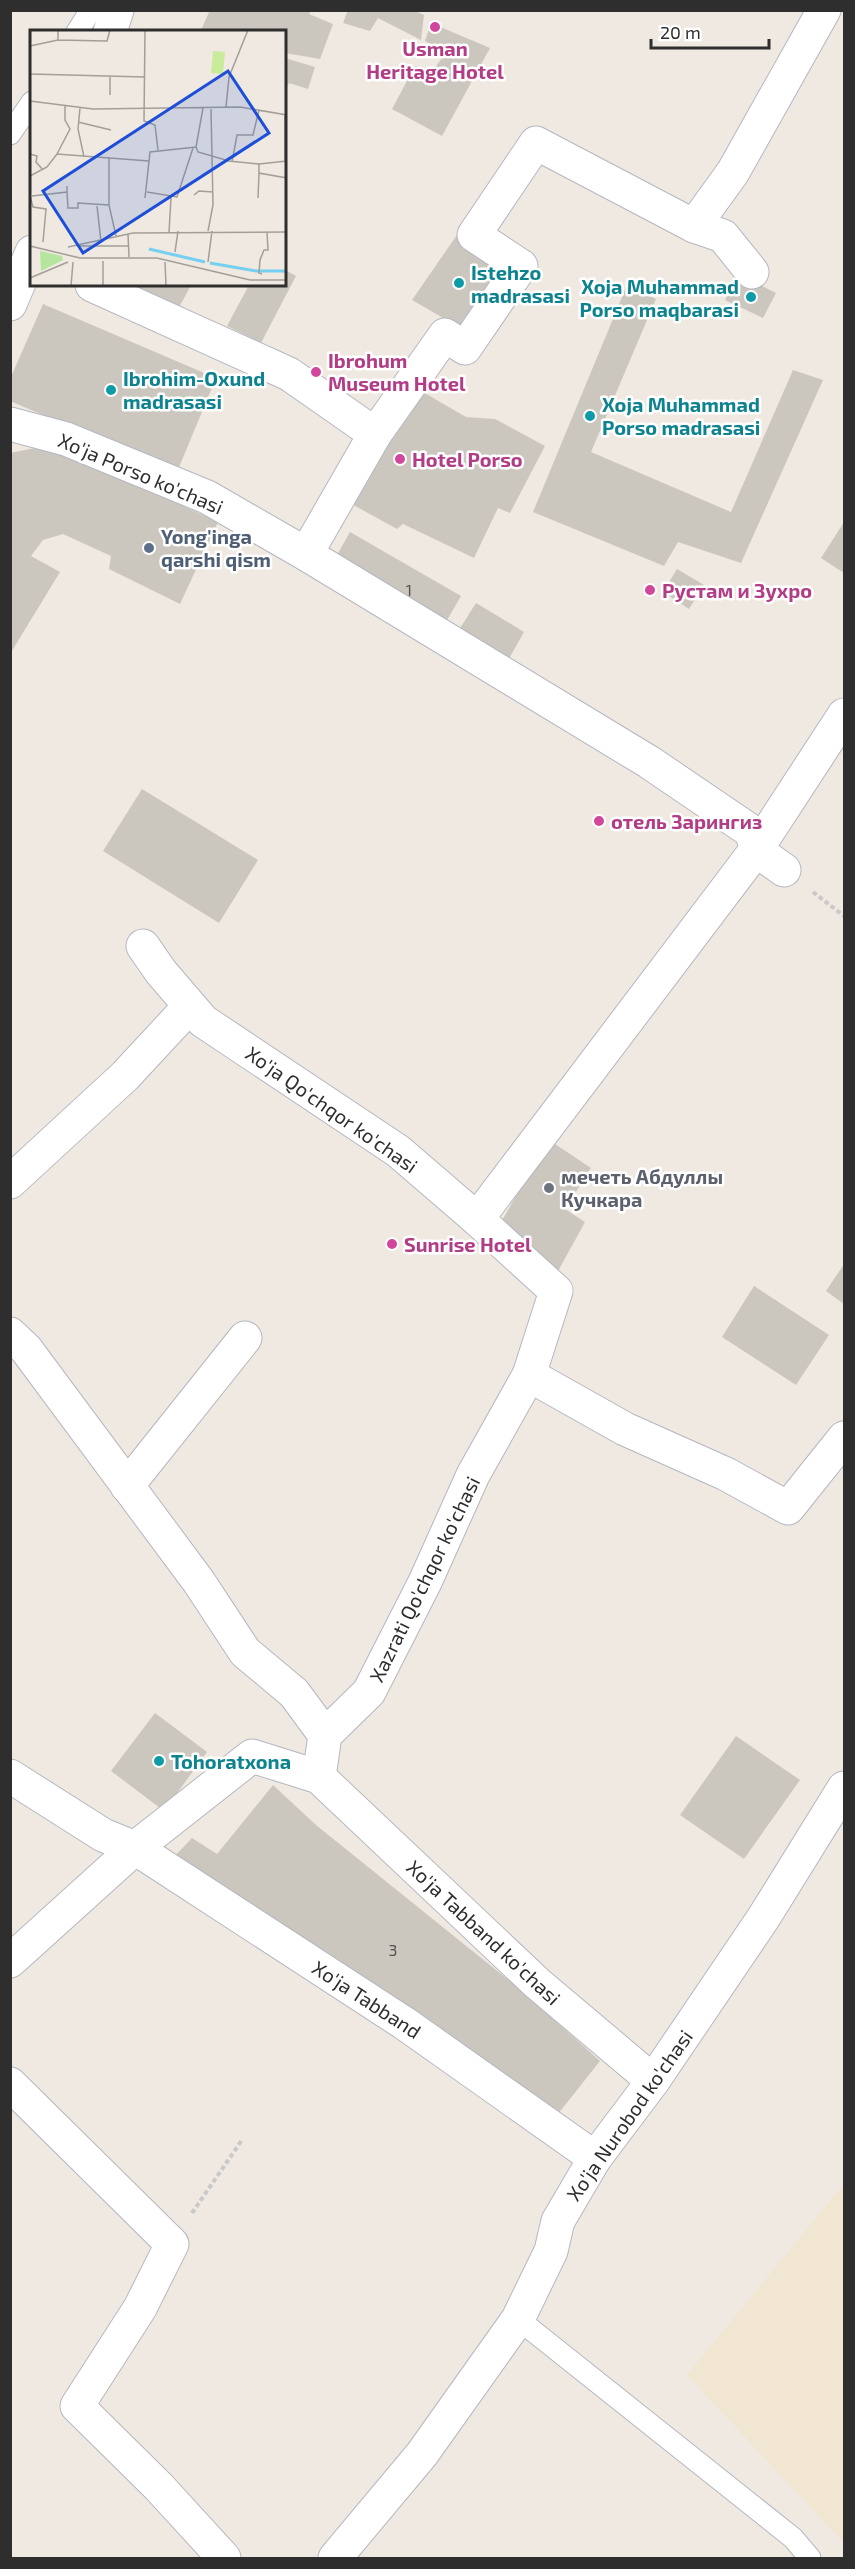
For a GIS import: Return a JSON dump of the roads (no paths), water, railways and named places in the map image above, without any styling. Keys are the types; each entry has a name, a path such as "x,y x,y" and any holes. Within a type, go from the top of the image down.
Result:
{"street":[{"path":"111,30 117,10"},
{"path":"694,226 733,172 824,10"},
{"path":"306,554 375,434 445,335 465,348 521,266 474,235 536,143 694,226 723,236 752,272"},
{"path":"10,304 26,254"},
{"path":"94,286 289,374 375,434"},
{"name":"Xo'ja Porso ko'chasi","path":"10,424 66,439 207,497 306,554 649,762 752,832 756,850"},
{"path":"477,1219 756,850 844,715"},
{"path":"756,850 784,870"},
{"name":"Xo'ja Qo'chqor ko'chasi","path":"143,946 189,1007 203,1021 398,1151 556,1291"},
{"path":"10,1182 126,1076 189,1007"},
{"name":"Xazrati Qo'chqor ko'chasi","path":"325,1736 369,1692 425,1582 473,1475 529,1375 556,1291"},
{"path":"10,1334 26,1348 199,1582 245,1652 294,1693 325,1736 319,1777 252,1756 135,1848 10,1961"},
{"path":"127,1485 245,1338"},
{"path":"529,1375 625,1429 726,1474 788,1508 844,1438"},
{"name":"Xo'ja Tabband","path":"10,1776 102,1836 135,1848 404,2023 595,2158"},
{"name":"Xo'ja Tabband ko'chasi","path":"319,1777 537,1983 653,2081"},
{"name":"Xo'ja Nurobod ko'chasi","path":"335,2559 422,2454 519,2319 551,2251 558,2221 595,2158 653,2081 764,1917 844,1788"},
{"path":"10,2084 172,2244 140,2308 77,2406 159,2487 224,2559"}],"lane":[{"path":"78,30 91,10"},
{"path":"10,134 30,105"},
{"path":"519,2319 793,2538 810,2559"}],"place":[{"name":"Usman Heritage Hotel","path":"435,27"},
{"name":"Istehzo madrasasi","path":"459,283"},
{"name":"Xoja Muhammad Porso maqbarasi","path":"751,297"},
{"name":"Ibrohum Museum Hotel","path":"316,372"},
{"name":"Ibrohim-Oxund madrasasi","path":"111,390"},
{"name":"Xoja Muhammad Porso madrasasi","path":"590,416"},
{"name":"Hotel Porso","path":"400,459"},
{"name":"Yong'inga qarshi qism","path":"149,548"},
{"name":"Рустам и Зухро","path":"650,590"},
{"name":"отель Зарингиз","path":"599,821"},
{"name":"мечеть Абдуллы Кучкара","path":"549,1188"},
{"name":"Sunrise Hotel","path":"392,1244"},
{"name":"Tohoratxona","path":"159,1761"}]}
